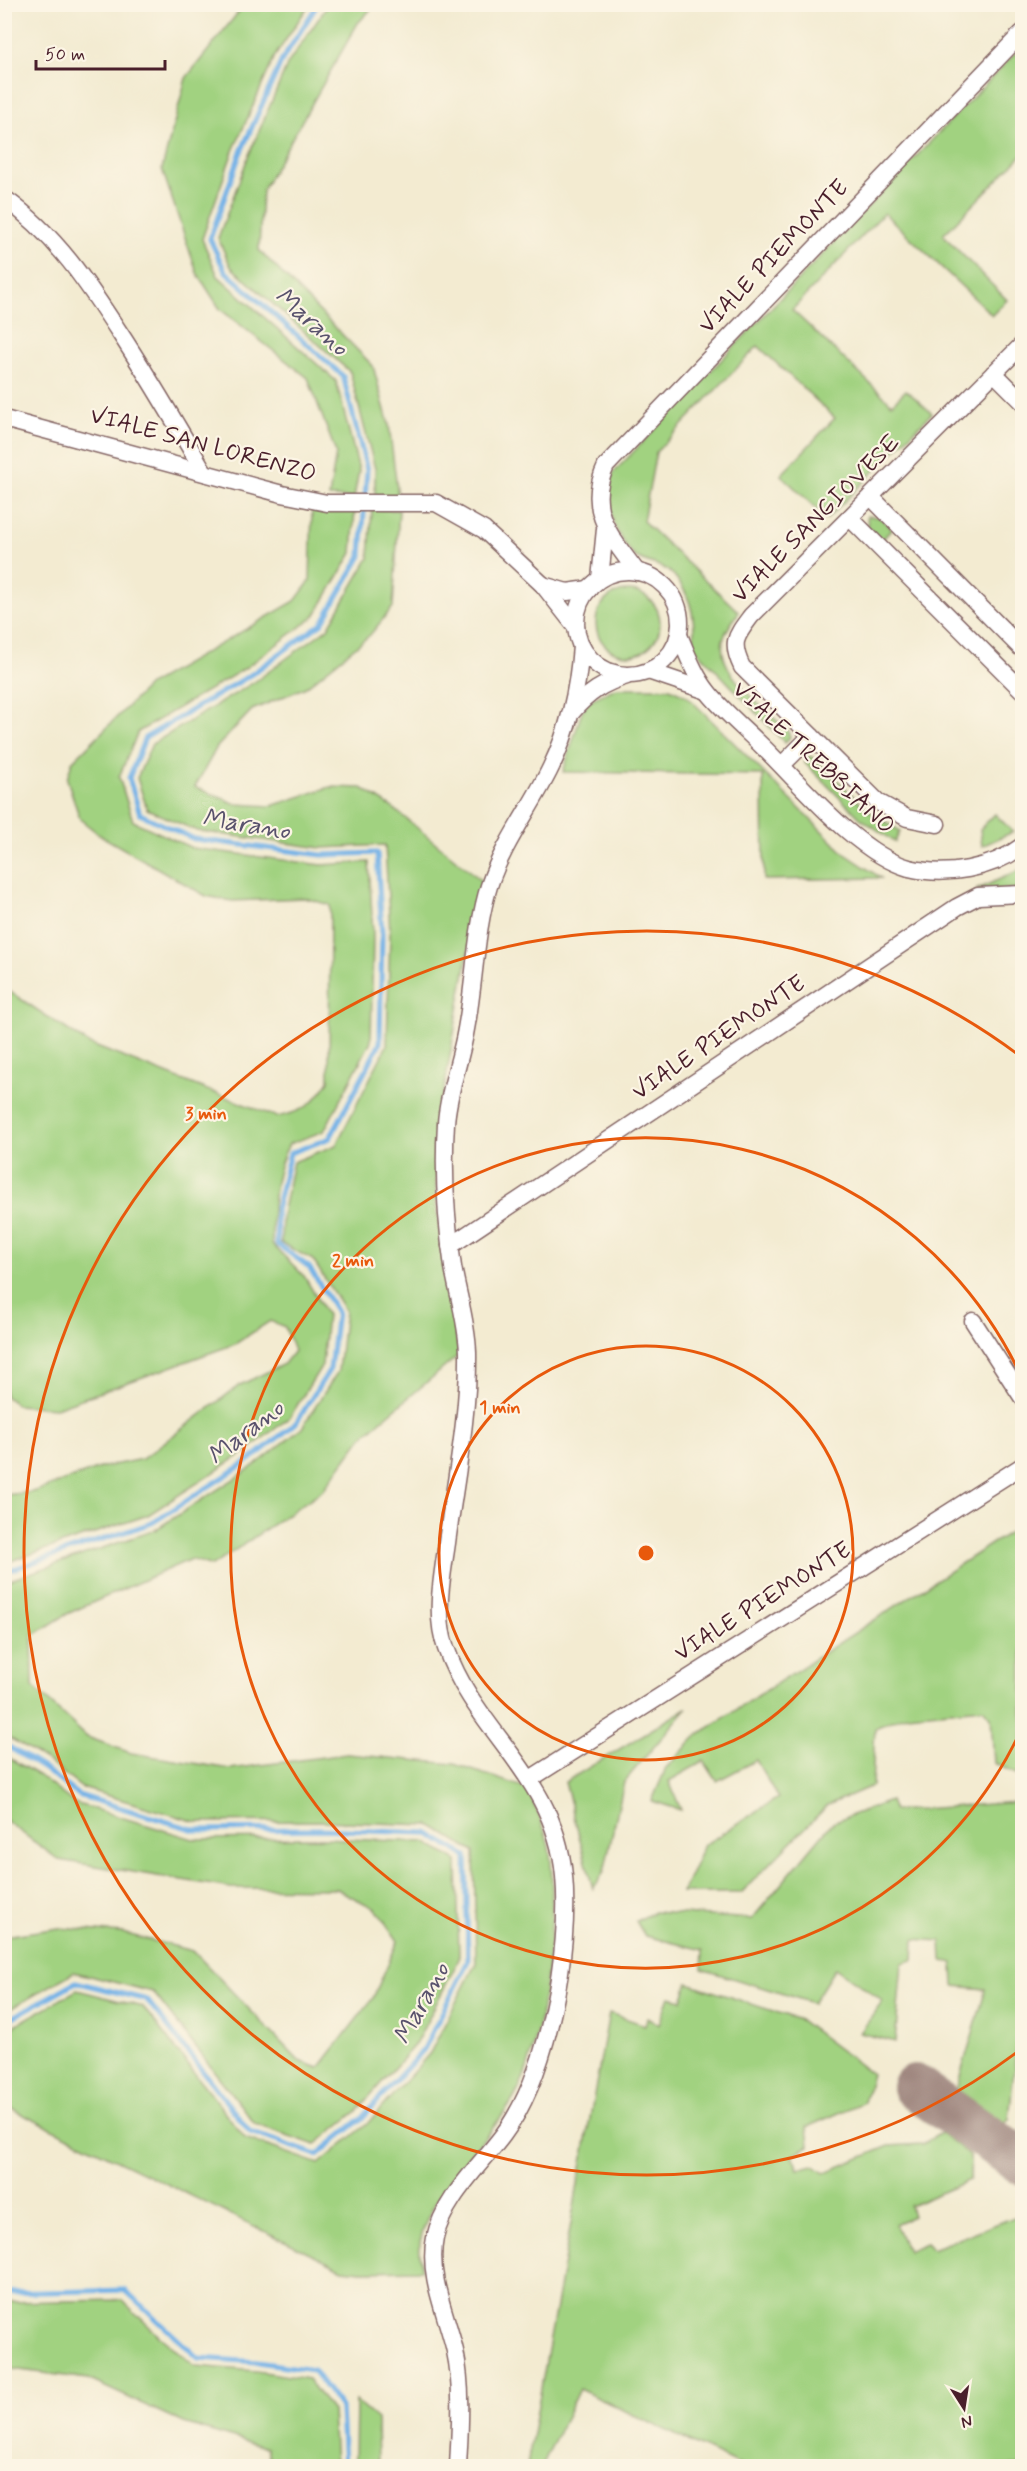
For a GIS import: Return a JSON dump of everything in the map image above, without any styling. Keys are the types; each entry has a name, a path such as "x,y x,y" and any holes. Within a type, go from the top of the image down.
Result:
{"street":[{"name":"VIALE PIEMONTE","path":"595,584 605,529 597,490 606,466 1023,33"},
{"path":"4,198 30,216 56,241 95,294 203,470"},
{"name":"VIALE SANGIOVESE","path":"937,824 907,818 878,802 742,667 735,647 736,636 752,616 994,373 1020,352"},
{"path":"994,373 1023,401"},
{"name":"VIALE SAN LORENZO","path":"4,419 203,470 282,494 327,503 385,504 414,501 436,503 458,513 484,530 543,585 576,627"},
{"path":"871,497 1023,649"},
{"path":"850,518 1023,690"},
{"name":"VIALE PIEMONTE","path":"605,529 637,572"},
{"path":"543,585 567,592 595,584 612,574 637,572 653,577 666,588 676,602 680,618 679,635 668,657 648,671 607,682 593,691 572,713"},
{"path":"595,584 579,607 576,627 581,646 589,658 600,667 628,675"},
{"name":"VIALE TREBBIANO","path":"679,635 708,692 866,846 887,859 909,868 935,872 964,870 993,862 1023,846"},
{"path":"458,2466 460,2387 455,2351 440,2301 433,2264 435,2239 444,2213 523,2104 542,2051 560,1968 566,1906 564,1873 550,1814 530,1779 460,1676 446,1649 440,1624 440,1592 464,1407 468,1353 446,1208 446,1118 466,1031 481,920 490,884 517,827 551,767 572,713 581,646"},
{"name":"VIALE TREBBIANO","path":"648,671 708,692"},
{"path":"782,765 811,736"},
{"name":"VIALE PIEMONTE","path":"450,1245 957,907 978,896 1023,894"},
{"path":"973,1321 1023,1397"},
{"name":"VIALE PIEMONTE","path":"530,1779 1023,1466"}],"green space":[{"path":"244,5 309,5 275,56 233,151 202,239 218,276 336,381 359,470 354,498 329,497 336,453 308,378 220,309 197,273 162,169 186,78"},
{"path":"328,5 375,5 358,23 262,191 259,250 373,366 389,425 398,497 375,498 375,469 350,372 231,267 218,238 248,157 288,63"},
{"path":"1022,46 1022,155 943,235 1007,300 992,315 884,213 792,310 892,404 906,390 932,413 827,519 781,475 835,418 758,346 656,452 643,521 739,612 723,640 723,653 727,666 756,702 788,731 790,737 785,743 694,647 692,611 686,594 676,578 662,567 636,557 624,543 612,518 610,492 613,473"},
{"path":"355,509 352,553 315,616 244,669 138,732 119,777 133,821 192,848 322,865 369,862 373,934 371,1041 324,1131 289,1144 280,1167 273,1206 272,1244 304,1276 327,1315 322,1365 290,1417 244,1453 148,1515 5,1563 5,1495 33,1492 103,1467 142,1459 240,1385 284,1364 294,1351 285,1327 270,1321 235,1344 56,1408 17,1405 5,1396 4,988 89,1044 277,1117 307,1106 329,1081 330,905 305,898 232,901 206,896 101,836 80,819 67,779 72,762 149,685 295,601 310,581 312,510"},
{"path":"372,509 399,510 393,607 370,635 306,687 252,710 217,747 195,787 236,804 271,806 330,787 362,788 393,808 481,880 439,1118 436,1165 436,1205 459,1355 362,1437 323,1490 212,1566 191,1559 67,1614 32,1636 33,1687 87,1737 131,1753 230,1769 347,1754 454,1764 526,1788 542,1824 549,1847 552,1904 547,1975 534,2045 525,2074 503,2115 435,2203 420,2242 422,2270 362,2271 343,2269 5,2106 5,2031 77,1990 143,2007 245,2138 319,2164 367,2124 430,2053 476,1963 474,1852 430,1825 319,1821 196,1822 82,1788 47,1761 5,1735 4,1582 155,1530 254,1466 302,1428 338,1371 345,1311 313,1260 281,1243 282,1215 293,1162 336,1145 387,1045 390,933 385,845 322,848 197,831 147,809 137,778 152,744 253,683 328,628 369,558"},
{"path":"867,516 880,517 892,529 881,541 868,528"},
{"path":"622,591 634,591 651,600 658,611 660,623 658,635 651,646 634,655 622,655 610,650 601,641 596,629 596,617 601,605 610,596"},
{"path":"616,688 670,688 687,696 844,853 881,878 764,880 763,775 563,772 582,711 590,700"},
{"path":"806,756 813,757 869,811 900,831 895,842 860,818 805,763"},
{"path":"995,814 1013,832 982,846 980,829"},
{"path":"1022,869 1022,889 976,890"},
{"path":"1022,1524 1022,1777 994,1763 991,1717 983,1708 906,1715 875,1728 872,1786 828,1805 741,1893 682,1893 704,1845 778,1798 756,1760 717,1781 704,1761 669,1781 681,1810 652,1801 666,1768 699,1734"},
{"path":"687,1708 624,1782 604,1872 593,1889 565,1782"},
{"path":"4,1755 38,1775 74,1803 193,1839 319,1838 425,1842 457,1861 459,1959 416,2043 356,2112 315,2145 255,2124 153,1992 74,1972 5,2012 5,1936 59,1928 122,1933 193,1951 299,2061 319,2068 373,1998 398,1941 376,1909 337,1889 231,1888 59,1860 5,1820"},
{"path":"890,1801 894,1811 1017,1802 1022,1805 1022,2029 1018,2029 1009,2119 996,2130 953,2100 986,1989 954,1986 953,1963 942,1960 941,1941 914,1939 913,1960 902,1963 895,2042 860,2033 883,2001 835,1968 813,2003 702,1969 703,1950 645,1936 636,1921 654,1912 752,1919 833,1822"},
{"path":"688,1983 800,2020 872,2074 864,2102 807,2127 809,2146 792,2155 798,2169 813,2165 824,2173 889,2146 923,2144 941,2133 970,2155 970,2180 910,2206 913,2216 895,2224 907,2251 926,2243 932,2249 1022,2214 1022,2466 741,2466 579,2389 542,2466 527,2466 609,2013 645,2025 647,2018 659,2024 669,1997 682,2000"},
{"path":"122,2300 160,2337 195,2366 256,2371 308,2379 332,2411 335,2466 271,2466 267,2448 184,2423 88,2379 5,2368 5,2302"},
{"path":"356,2401 377,2419 378,2466 355,2466"}],"waterway":[{"name":"Marano","path":"4,1572 152,1523 250,1460 296,1423 330,1369 337,1312 309,1267 277,1244 276,1210 290,1153 330,1138 380,1043 382,934 377,853 322,855 194,839 140,814 129,778 145,738 249,676 322,623 361,556 367,470 343,376 225,271 210,239 240,154 282,60 318,4"},
{"name":"Marano","path":"4,1744 43,1768 78,1795 195,1830 319,1829 427,1833 466,1856 468,1961 424,2049 362,2118 317,2155 250,2132 147,2000 76,1982 4,2022"},
{"name":"Marano","path":"4,2293 125,2290 198,2358 257,2362 313,2370 341,2408 344,2466"}],"taxiway":[{"path":"915,2087 1022,2162"}]}
